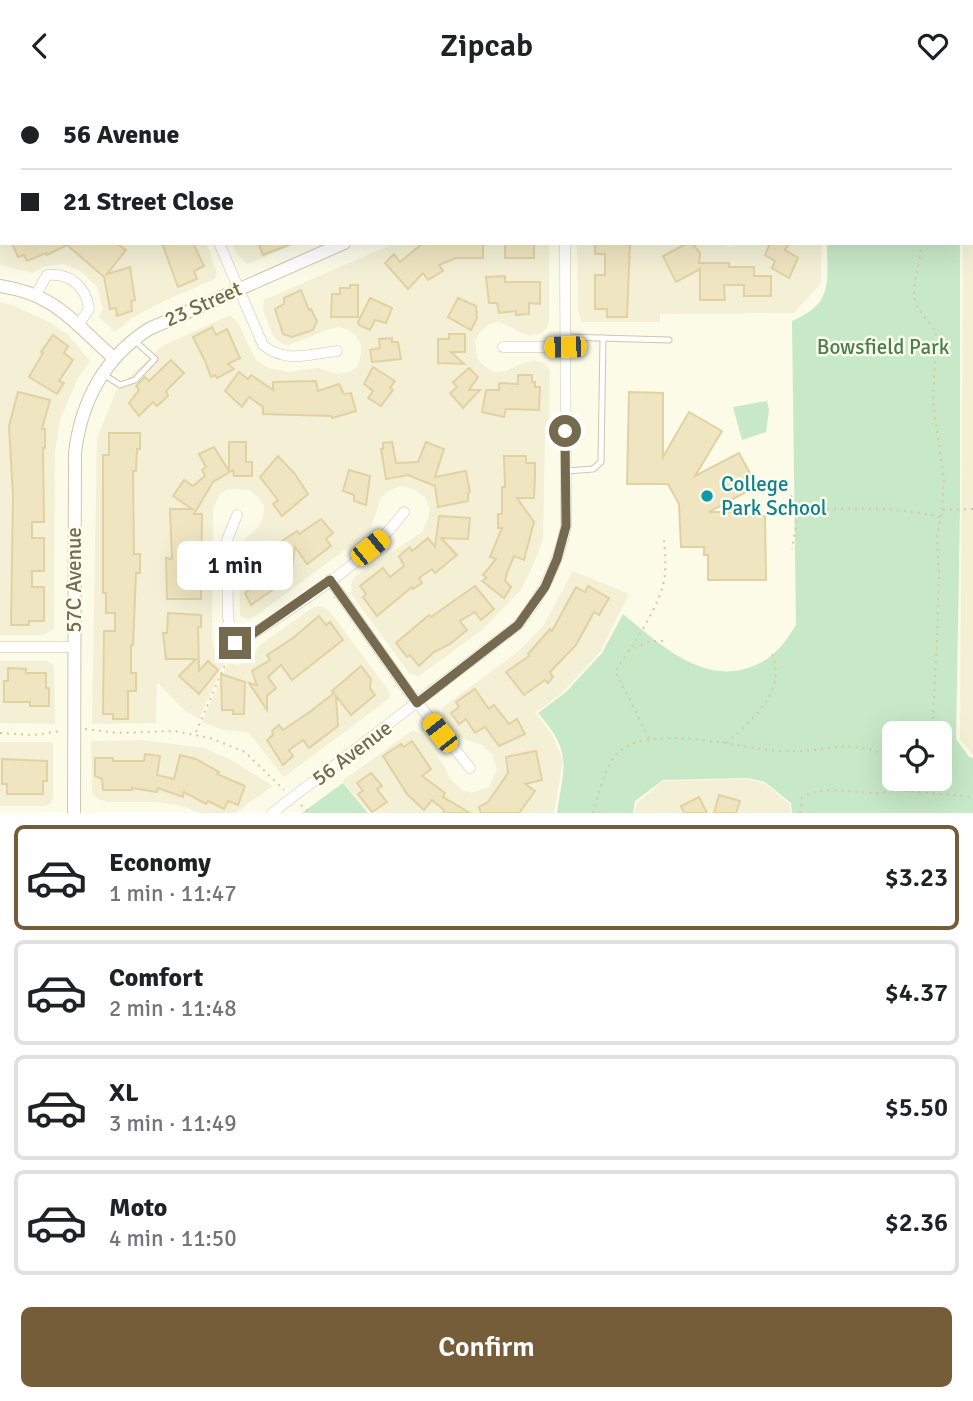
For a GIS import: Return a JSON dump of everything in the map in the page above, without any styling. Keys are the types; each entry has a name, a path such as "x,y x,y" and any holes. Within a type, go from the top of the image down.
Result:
{"street":[{"path":"220,245 263,345 273,353 284,356 337,351"},
{"name":"23 Street","path":"114,358 133,339 170,318 339,245"},
{"name":"56 Avenue","path":"272,813 518,625 545,587 563,542 566,526 565,245"},
{"path":"35,296 47,275 64,276 77,283 86,295 89,309 79,324"},
{"path":"0,286 35,296 60,309 114,358"},
{"path":"503,347 565,342"},
{"name":"57C Avenue","path":"74,813 75,453 78,429 93,387 114,358"},
{"path":"237,515 228,540 228,618 235,643 244,640 330,580 389,532 404,512"},
{"path":"330,580 417,703 470,768"},
{"path":"0,647 74,647"}],"lane":[{"path":"565,342 603,338 669,340"},
{"path":"567,471 593,469 601,462 603,338"},
{"path":"102,373 115,383 126,384 135,380 148,367 155,359 133,339"}],"path":[{"path":"920,245 913,295 917,307 936,331 933,403 944,479 937,537 939,571 933,721"},
{"path":"783,484 799,510 792,549"},
{"path":"799,510 872,508 940,517"},
{"path":"942,510 973,509"},
{"path":"650,739 615,671 653,608 662,585 665,575 664,540"},
{"path":"628,652 651,641 667,641"},
{"path":"726,744 764,708 771,695 775,674 775,660 771,651"},
{"path":"195,733 227,661"},
{"path":"84,729 106,732 151,730 195,733 245,752 283,789"},
{"path":"0,733 33,735 61,731"},
{"path":"593,813 611,761 630,745 650,739 779,751 855,745 882,753"},
{"path":"800,813 802,798 816,791 861,794 908,792 973,797"},
{"path":"300,804 311,813"}],"shaded area":[{"path":"0,245 207,245 217,273 215,279 164,301 132,318 115,332 99,317 103,309 97,287 81,271 63,264 46,266 32,273 0,265"},
{"path":"233,245 293,245 248,264 237,254"},
{"path":"390,245 549,245 547,328 540,334 526,335 500,322 489,324 475,341 477,358 494,372 537,361 545,363 550,370 549,429 545,435 543,539 534,563 521,590 482,630 419,676 410,674 352,595 351,585 354,577 422,532 430,508 425,497 413,489 400,486 386,492 380,500 371,528 250,619 240,615 239,550 243,541 263,518 264,506 249,490 229,489 220,494 213,509 212,639 214,649 225,661 199,719 185,711 157,682 156,723 92,724 97,438 117,389 162,346 230,315 238,323 256,360 268,368 288,372 318,368 338,374 349,372 358,366 361,344 347,329 329,329 289,345 282,344 273,336 263,310 264,300"},
{"path":"577,245 821,245 821,283 794,313 660,314 660,322 581,322 578,310"},
{"path":"963,245 973,245 973,755 960,738"},
{"path":"0,302 51,323 68,335 90,361 78,378 61,417 55,452 54,629 43,635 0,635"},
{"path":"573,571 629,594 600,652 561,694 535,713 552,734 563,760 554,813 370,813 342,781 413,730 422,735 450,779 462,790 471,793 489,787 497,769 492,754 482,745 456,736 443,719 442,708 520,650 543,626"},
{"path":"320,606 328,609 389,691 390,698 284,777 248,732 223,730 202,722 228,663 238,665 250,660 260,645 312,608"},
{"path":"0,661 47,661 54,666 55,724 0,723"},
{"path":"141,740 204,748 231,760 273,786 235,813 201,813 178,805 157,802 108,802 98,799 92,793 91,741"},
{"path":"0,742 53,742 51,803 45,806 0,806"},
{"path":"748,779 766,784 789,804 791,813 634,813 637,803 663,781"}],"green space":[{"name":"Bowsfield Park","path":"827,245 960,245 960,509 956,739 969,757 973,758 973,813 792,813 791,803 765,782 748,778 663,780 635,801 633,813 557,813 563,760 557,739 538,713 566,692 602,653 623,614 685,660 720,671 739,670 767,659 782,645 796,625 792,321 815,307 825,290"},
{"path":"767,401 769,410 766,432 742,440 733,407"},
{"path":"343,783 368,813 302,813 306,810"}],"building":[{"path":"13,245 67,245 27,261 24,255 18,257"},
{"path":"67,245 119,245 126,250 107,274 130,267 135,300 131,301 132,311 117,316 116,308 110,309 104,277"},
{"path":"163,245 194,245 204,266 194,271 197,279 178,287"},
{"path":"259,245 288,245 263,255"},
{"path":"421,245 483,245 483,258 456,258 439,265 443,271 428,280 423,273 408,289 385,263 394,254 400,262"},
{"path":"505,245 534,245 534,258 505,258"},
{"path":"595,245 630,245 627,317 607,317 607,309 595,309 595,275 605,275 605,254 595,254"},
{"path":"684,245 694,245 700,253 699,263 729,263 729,267 754,267 754,276 771,276 771,296 744,296 744,285 724,285 725,300 700,300 700,269 676,282 663,256"},
{"path":"769,245 788,245 785,250 798,258 789,278 772,268 775,261 765,255"},
{"path":"505,276 505,282 540,282 540,304 529,303 529,314 516,315 516,311 499,313 497,303 489,303 486,277"},
{"path":"350,285 358,285 358,317 331,317 332,294 340,294 340,288 350,288"},
{"path":"301,290 317,321 313,330 292,337 283,334 275,309 284,304 284,298"},
{"path":"370,298 392,308 386,323 375,320 370,330 358,322"},
{"path":"458,298 476,306 477,318 471,330 448,317"},
{"path":"212,327 216,335 227,329 240,358 228,364 234,369 217,378 215,375 211,377 193,337"},
{"path":"449,334 465,334 465,352 451,352 464,364 438,363 438,339 449,339"},
{"path":"53,335 68,346 64,353 73,360 59,381 64,383 57,394 29,377"},
{"path":"392,338 392,342 398,342 401,359 372,362 370,350 380,348 379,339"},
{"path":"171,360 184,373 166,391 168,396 157,406 153,402 139,416 129,403 139,390 136,386 145,377 149,381"},
{"path":"373,367 395,381 390,388 393,390 381,406 368,398 373,391 364,384"},
{"path":"469,368 478,377 469,390 480,390 463,408 450,393 457,387 453,382"},
{"path":"239,372 248,379 251,375 273,390 273,382 316,381 318,391 339,384 344,394 351,393 356,411 332,418 263,414 263,407 249,397 242,407 225,391"},
{"path":"518,375 532,375 535,387 540,387 539,410 506,409 504,417 482,412 486,390 499,390 499,383 518,384"},
{"path":"18,392 50,400 42,429 45,429 44,522 32,522 32,538 44,538 44,571 32,571 32,587 44,587 44,621 29,621 29,625 11,625 13,496 9,426"},
{"name":"College Park School","path":"629,392 663,393 663,457 689,412 722,431 695,476 739,453 757,486 709,512 743,512 743,516 765,516 766,580 708,580 708,555 704,555 704,547 681,547 679,504 668,484 627,484"},
{"path":"109,433 140,433 136,471 133,471 134,554 140,554 140,573 136,573 131,645 131,673 136,673 136,691 128,691 128,719 113,719 113,714 103,714 104,631 115,631 115,613 106,613 106,593 103,593 103,455 109,455"},
{"path":"229,442 246,442 246,462 252,462 252,476 234,476 233,470 213,482 194,514 202,514 201,599 167,599 166,558 172,559 170,509 192,509 173,496 184,480 193,486 205,476 202,470 206,467 199,454 214,447 229,471"},
{"path":"392,442 396,463 418,462 426,442 444,449 435,477 466,471 470,492 468,501 438,507 435,486 408,475 386,479 381,449 383,443"},
{"path":"278,456 295,474 308,494 282,516 273,504 278,500 260,477"},
{"path":"504,456 526,456 526,463 535,463 535,475 534,498 517,498 534,522 524,560 514,556 507,573 505,581 511,587 504,598 482,581 487,578 483,575 496,559 490,557 502,528 498,528 498,514 502,514 502,487 505,487"},
{"path":"349,470 370,476 366,505 354,501 354,495 343,491"},
{"path":"439,516 470,518 468,539 441,538 457,555 435,573 432,569 419,578 422,583 413,589 412,587 377,616 363,597 366,594 360,586 383,568 390,577 404,566 399,556 410,547 412,551 428,538 435,547"},
{"path":"321,519 333,533 326,539 331,546 307,564 295,547 291,577 251,605 245,593 251,588 249,584 275,565 266,552"},
{"path":"475,586 494,609 481,620 475,612 460,621 467,630 450,644 434,652 419,666 410,655 407,657 396,643 429,615 431,617"},
{"path":"588,586 609,598 599,615 594,612 576,645 550,672 553,677 548,683 545,680 524,695 506,672 529,656 550,629 552,631 576,587 585,592"},
{"path":"168,613 201,615 201,627 198,627 199,671 208,661 218,670 199,694 179,676 196,659 166,659 163,633 167,633"},
{"path":"319,616 326,625 330,622 343,640 292,680 281,665 268,677 276,688 267,696 267,710 249,683 257,685 252,671 270,660 267,655"},
{"path":"361,666 371,679 370,688 375,695 351,715 336,696 338,726 309,748 303,740 289,750 293,756 283,765 267,740 273,735 272,731 279,725 283,730 311,711"},
{"path":"8,668 26,669 26,673 46,673 49,706 30,706 30,702 4,702 4,681 8,681"},
{"path":"221,674 245,682 244,714 222,710"},
{"path":"475,689 489,709 494,705 509,724 517,719 525,734 499,746 485,727 475,733 466,719 459,724 451,713 459,707 456,702"},
{"path":"412,741 431,769 422,776 445,793 443,797 470,813 443,813 444,810 432,800 424,810 407,794 383,756 401,744 404,747"},
{"path":"536,751 542,780 525,784 535,791 519,813 481,813 479,807 488,802 508,773 506,757"},
{"path":"145,754 160,756 157,775 174,779 180,755 196,759 219,772 217,774 245,786 238,805 228,801 224,809 208,801 206,804 184,792 183,797 158,788 157,792 132,788 103,790 102,779 95,776 95,758 144,761"},
{"path":"2,759 47,761 47,781 43,781 43,794 7,794 7,784 2,784"},
{"path":"371,773 382,786 377,789 387,802 372,812 358,794 363,791 357,783"},
{"path":"719,795 740,801 736,813 714,813"},
{"path":"699,797 707,813 684,813 681,806"}],"place":[{"name":"College Park School","path":"707,496"}],"route":[{"path":"235,643 244,640 330,580 417,703 518,625 545,587 563,542 566,526 565,431"}]}
